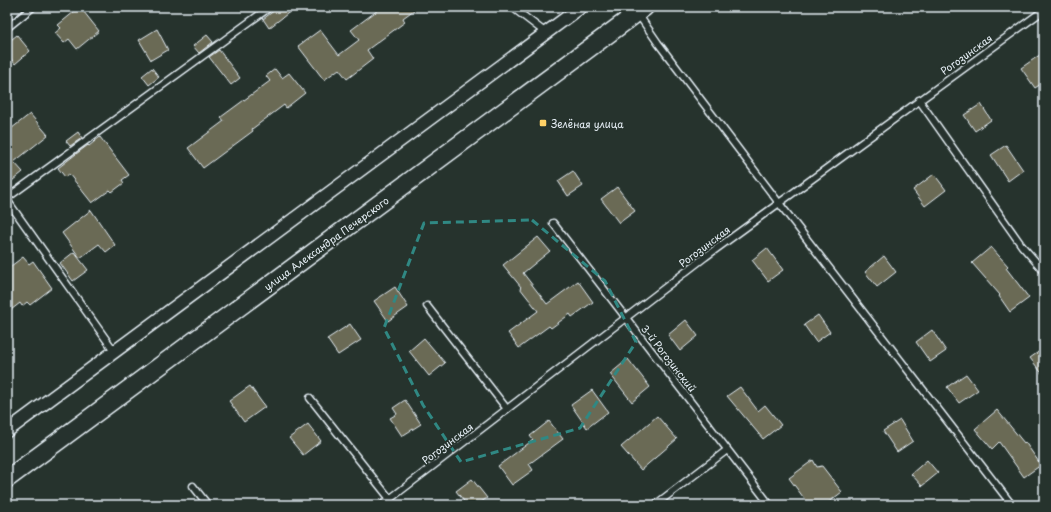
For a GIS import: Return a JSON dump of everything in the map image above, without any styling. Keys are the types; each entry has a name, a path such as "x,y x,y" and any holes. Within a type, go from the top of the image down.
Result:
{"main road":[{"name":"улица Александра Печерского","path":"7,479 642,10"}],"street":[{"path":"7,431 581,7"}],"lane":[{"path":"7,28 33,7"},
{"path":"115,352 7,201 270,7"},
{"path":"512,7 546,33"},
{"path":"642,10 658,43 779,203 1012,505"},
{"name":"Рогозинская","path":"382,505 779,203 1044,10"},
{"path":"919,100 1022,246 1044,271"},
{"name":"3-й Рогозинский","path":"552,224 770,505"},
{"path":"427,306 507,409"},
{"path":"310,398 390,499"},
{"path":"656,505 727,450"},
{"path":"193,486 208,505"}],"highlighted area":[{"path":"532,220 605,281 636,342 580,428 461,462 423,405 384,328 424,223"}],"building":[{"path":"80,7 99,31 77,49 69,39 64,43 55,33 61,28 58,25"},
{"path":"279,7 296,7 269,28 263,19"},
{"path":"382,7 418,7 403,18 405,22 367,50 373,59 347,79 339,69 324,80 298,46 320,30 339,55 359,40 351,30"},
{"path":"157,29 168,50 151,60 139,40"},
{"path":"17,35 30,51 15,64 7,54 7,43"},
{"path":"207,35 213,42 199,53 193,46"},
{"path":"219,50 240,78 231,85 209,57"},
{"path":"1044,52 1044,82 1035,88 1021,68"},
{"path":"152,68 159,77 149,85 142,76"},
{"path":"275,69 282,78 289,73 305,93 286,108 284,105 252,129 253,131 203,168 188,148 224,121 221,117 270,81 266,76"},
{"path":"981,104 991,120 975,131 964,115"},
{"path":"30,114 48,135 14,162 23,172 7,185 7,132"},
{"path":"78,132 82,138 70,146 66,141"},
{"path":"100,137 129,175 122,180 124,183 112,192 110,190 92,203 69,174 65,177 58,168"},
{"path":"1006,145 1023,170 1008,181 991,155"},
{"path":"573,171 583,186 568,196 558,181"},
{"path":"934,174 946,190 925,206 913,190"},
{"path":"617,187 635,211 619,223 601,199"},
{"path":"91,210 115,245 106,252 99,244 80,258 62,233"},
{"path":"538,237 550,251 523,273 547,304 578,281 593,302 572,317 570,314 551,328 549,326 519,348 508,333 538,311 503,265"},
{"path":"991,247 1008,266 1006,268 1029,298 1010,312 999,296 1000,295 972,263"},
{"path":"767,248 783,270 768,281 752,260"},
{"path":"74,252 88,270 73,281 60,263"},
{"path":"884,256 896,272 877,287 865,272"},
{"path":"23,257 29,264 33,261 52,288 30,305 27,302 22,306 20,303 7,313 7,269"},
{"path":"395,287 408,307 388,321 374,301"},
{"path":"818,315 830,332 816,342 804,325"},
{"path":"686,320 698,336 680,351 668,335"},
{"path":"350,324 361,340 338,355 327,339"},
{"path":"932,330 946,351 930,362 916,342"},
{"path":"424,338 445,363 429,376 409,351"},
{"path":"1044,348 1044,376 1030,358"},
{"path":"628,359 650,387 632,402 610,374"},
{"path":"966,374 978,390 959,403 947,387"},
{"path":"250,386 265,407 244,422 229,401"},
{"path":"740,387 758,411 765,405 781,425 763,439 727,396"},
{"path":"592,390 608,412 587,428 571,405"},
{"path":"405,400 421,424 402,436 390,418 397,414 393,408"},
{"path":"997,410 1024,443 1025,442 1041,465 1024,477 999,442 992,449 975,429"},
{"path":"657,416 677,439 641,470 621,447"},
{"path":"900,420 913,441 897,452 883,431"},
{"path":"549,421 563,439 529,464 533,470 512,485 498,466 533,440 530,436"},
{"path":"308,424 321,441 303,455 289,438"},
{"path":"813,460 817,467 822,466 842,492 825,505 809,505 789,478"},
{"path":"927,460 938,473 922,486 911,474"},
{"path":"472,479 487,498 477,505 467,505 456,491"}],"place":[{"name":"Зелёная улица","path":"543,123"}]}
